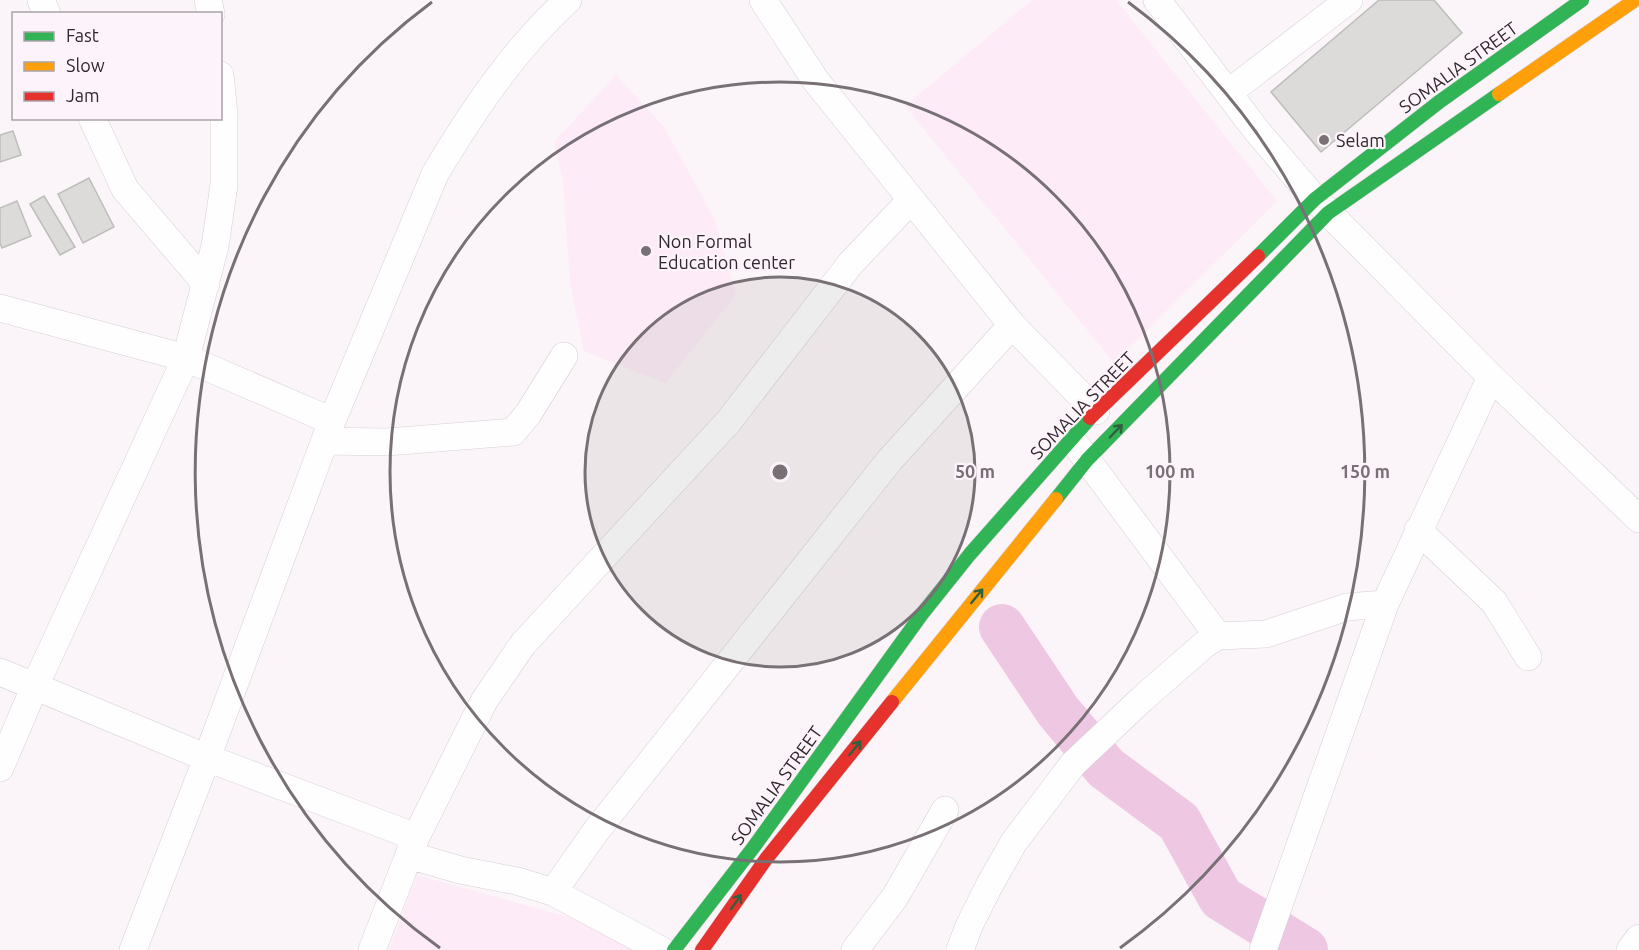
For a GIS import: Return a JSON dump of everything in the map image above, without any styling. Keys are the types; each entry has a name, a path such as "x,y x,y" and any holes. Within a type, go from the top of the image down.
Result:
{"main road":[{"name":"SOMALIA STREET","path":"674,950 753,848 922,614 970,554 1079,449 1096,411 1253,261 1322,206 1439,102 1582,0"},
{"path":"702,950 766,859 1079,449 1322,206 1635,0"}],"street":[{"path":"133,950 329,431 435,174 455,139 518,51 568,0"},
{"path":"763,0 816,81 1012,325 1096,411"},
{"path":"1157,0 1257,131 1322,206 1491,376 1639,519"},
{"path":"1228,93 1349,0"},
{"path":"0,768 35,686 186,358 206,284 224,186 225,114 222,91"},
{"path":"93,120 124,189 206,284"},
{"path":"372,950 413,846 484,701 523,644 728,422 851,263 911,200"},
{"path":"0,308 186,358 329,431 387,442 513,432 528,414 564,356"},
{"path":"553,892 596,831 889,461 1012,325"},
{"path":"1268,937 1385,604 1491,376"},
{"path":"1079,449 1218,636"},
{"path":"1418,530 1494,602 1527,657"},
{"path":"960,950 989,886 1014,842 1073,764 1092,744 1189,657 1218,636 1266,634 1347,608 1385,604"},
{"path":"0,672 413,846 460,870 517,881 553,892 661,950"},
{"path":"855,950 895,897 945,810"},
{"path":"1630,950 1639,938"}],"shaded area":[{"path":"1032,0 1116,0 1277,201 1114,363 905,106"},
{"name":"Non Formal Education center","path":"616,75 664,127 715,220 736,295 665,383 584,351 570,283 563,181 554,142"},
{"path":"417,875 565,916 660,950 389,950"}],"building":[{"path":"1379,0 1434,0 1462,33 1321,152 1271,92"},
{"path":"13,131 21,155 0,162 0,135"},
{"path":"89,178 114,227 83,243 58,194"},
{"path":"44,196 75,247 60,255 30,204"},
{"path":"17,201 31,236 2,248 0,208"}],"waterway":[{"path":"1002,627 1058,711 1106,768 1179,822 1221,898 1305,950"}],"traffic: fast":[{"path":"1258,256 1315,199 1439,102 1582,0"},
{"path":"1056,499 1087,460 1328,213 1499,94"},
{"path":"674,950 753,848 922,614 970,554 1090,418"}],"traffic: slow":[{"path":"1499,94 1635,0"},
{"path":"892,702 1056,499"}],"traffic: jam":[{"path":"1090,418 1258,256"},
{"path":"702,950 766,859 892,702"}],"place":[{"name":"Selam","path":"1324,140"},
{"name":"Non Formal Education center","path":"646,251"}]}
